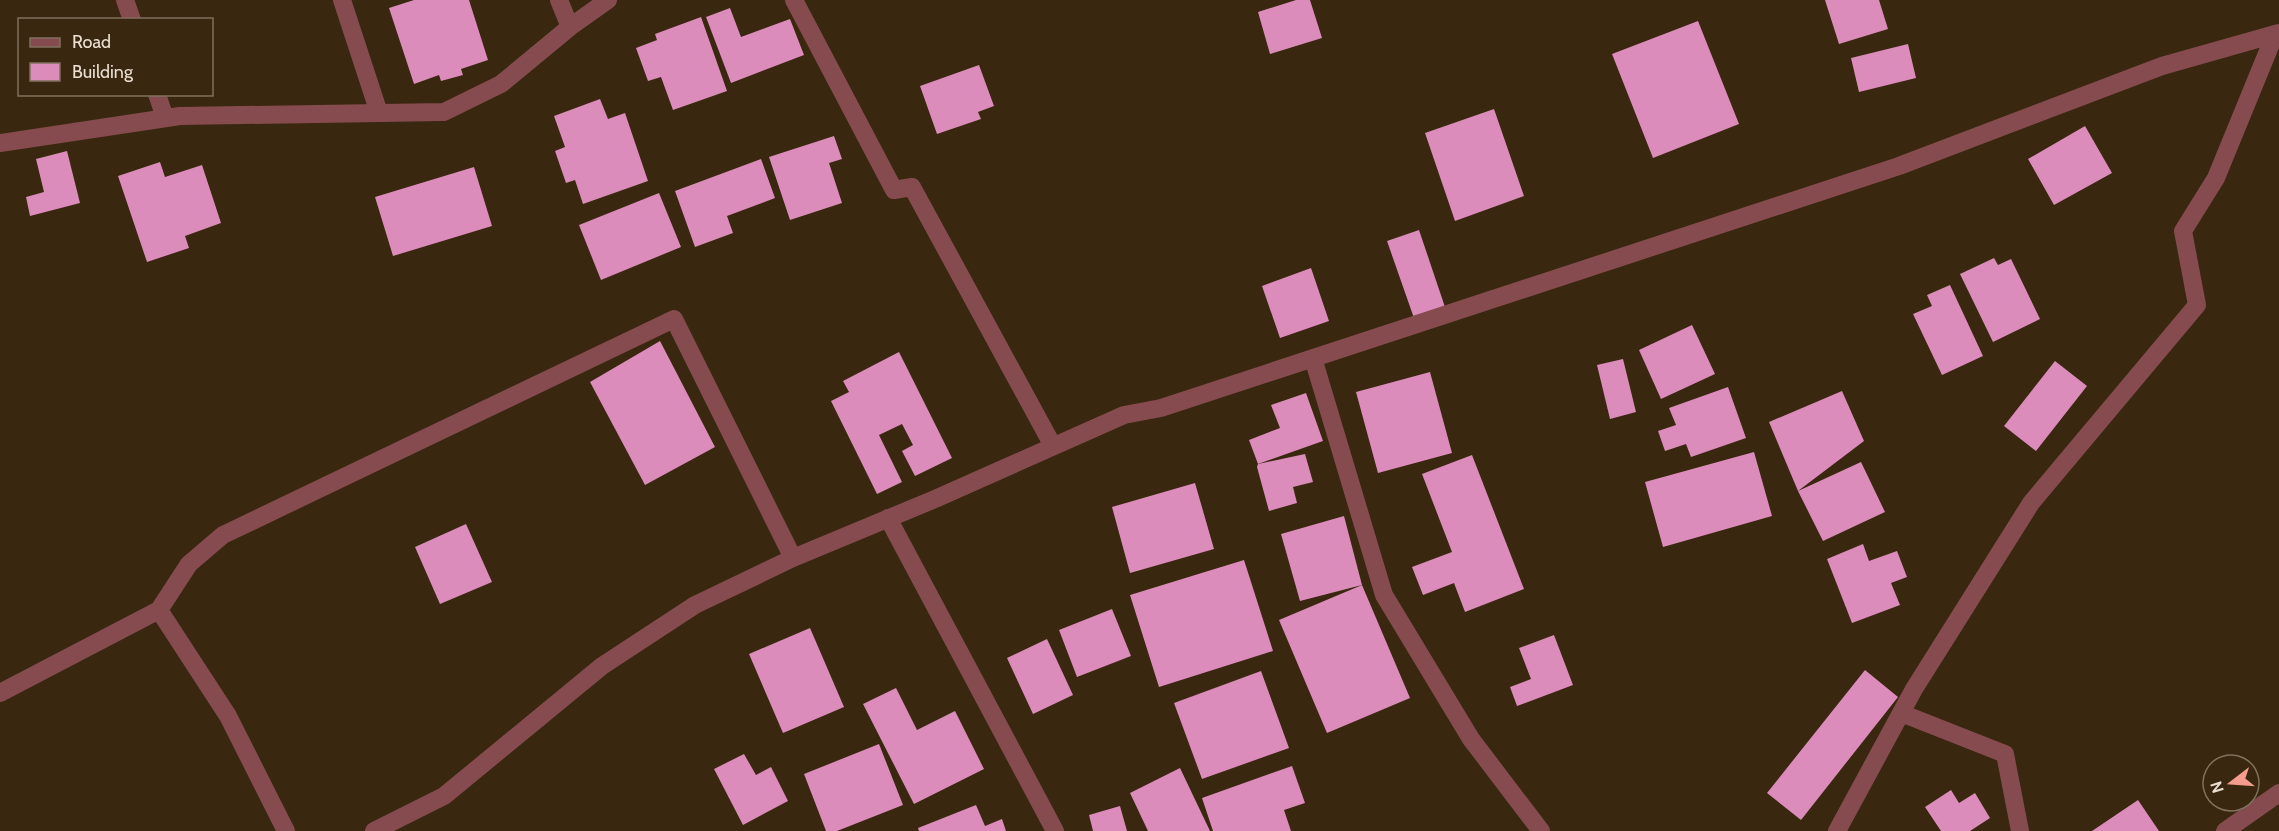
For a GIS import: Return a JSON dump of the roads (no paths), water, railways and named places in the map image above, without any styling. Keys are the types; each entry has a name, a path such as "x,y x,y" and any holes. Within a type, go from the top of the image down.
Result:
{"street":[{"path":"125,0 131,18"},
{"path":"342,0 379,112"},
{"path":"559,0 570,27"},
{"path":"0,143 180,116 444,112 501,84 570,27 608,0"},
{"path":"794,0 894,190 912,186 1053,446"},
{"path":"374,831 444,796 602,666 695,605 793,558 1124,415 1161,408 1899,166 2162,66 2277,34"},
{"path":"1837,831 1901,713 2031,503 2197,305 2182,231 2216,178 2277,34"},
{"path":"158,96 165,118"},
{"path":"0,693 159,610 189,564 223,535 674,319 793,558"},
{"path":"1313,358 1384,595 1471,739 1541,831"},
{"path":"888,518 1055,831"},
{"path":"159,610 228,716 286,831"},
{"path":"1901,713 2005,754 2020,831"},
{"path":"2225,831 2279,793"}]}
